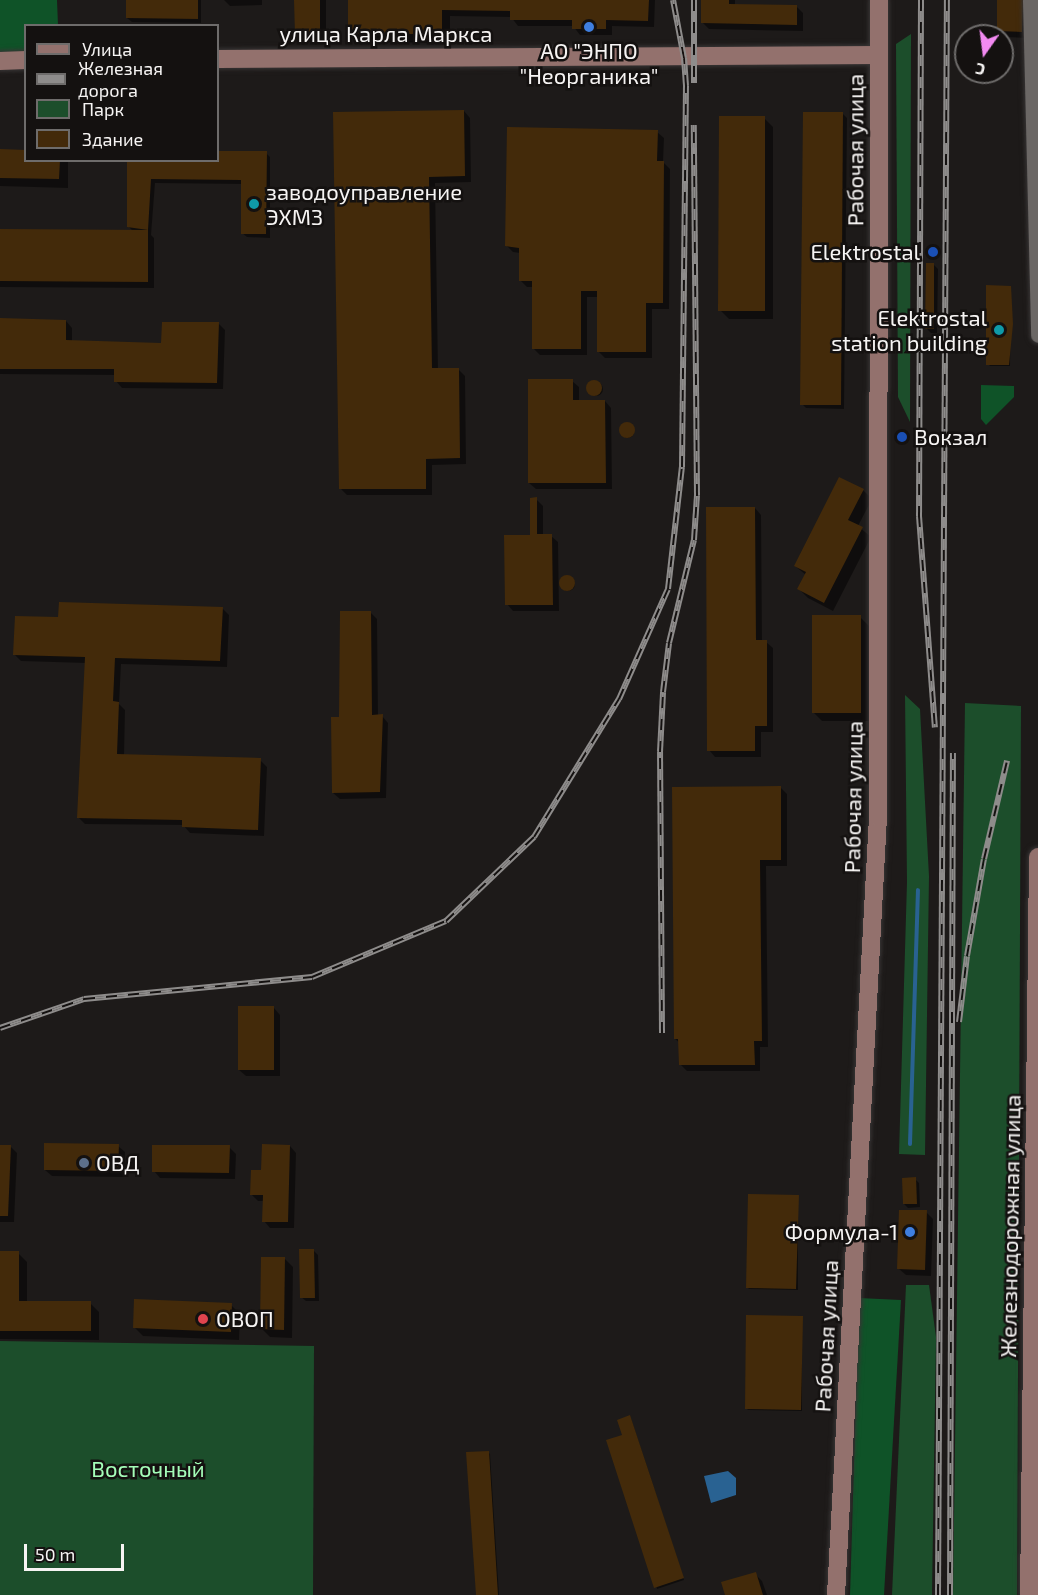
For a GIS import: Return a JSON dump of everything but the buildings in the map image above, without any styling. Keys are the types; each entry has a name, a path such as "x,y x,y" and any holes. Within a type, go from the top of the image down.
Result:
{"street":[{"name":"Рабочая улица","path":"836,1595 878,817 879,0"},
{"path":"1030,0 1038,335"},
{"name":"улица Карла Маркса","path":"219,59 878,56"},
{"path":"0,60 24,60"},
{"name":"Железнодорожная улица","path":"1029,1595 1038,856"}],"green space":[{"path":"0,0 57,0 58,24 24,24 24,56 0,57"},
{"path":"911,34 910,422 898,397 896,44"},
{"path":"981,385 1014,386 1014,397 986,425 981,419"},
{"path":"905,695 920,709 929,876 925,1155 899,1154 907,882"},
{"path":"965,703 1021,706 1017,1595 953,1595"},
{"path":"906,1285 929,1285 936,1337 932,1595 892,1595"},
{"path":"859,1298 901,1300 884,1595 850,1595"},
{"name":"Восточный","path":"0,1341 314,1346 313,1595 0,1595"}],"water":[{"path":"728,1471 736,1478 736,1495 711,1503 704,1476"}],"waterway":[{"path":"910,1144 918,890"}],"railway":[{"path":"0,1028 84,999 312,977 446,921 534,837 619,699 668,589 682,467 686,86 684,58 673,0"},
{"path":"694,0 694,83"},
{"path":"921,0 919,516 935,727"},
{"path":"938,1595 947,0"},
{"path":"662,1033 660,752 663,692 669,643 694,540 697,495 694,125"},
{"path":"950,1595 953,753"},
{"path":"959,1022 967,956 984,859 1007,761"}],"place":[{"name":"АО \"ЭНПО \"Неорганика\"","path":"589,27"},
{"name":"заводоуправление ЭХМЗ","path":"254,204"},
{"name":"Elektrostal","path":"933,252"},
{"name":"Elektrostal station building","path":"999,330"},
{"name":"Вокзал","path":"902,437"},
{"name":"ОВД","path":"84,1163"},
{"name":"Формула-1","path":"910,1232"},
{"name":"ОВОП","path":"203,1319"}]}
